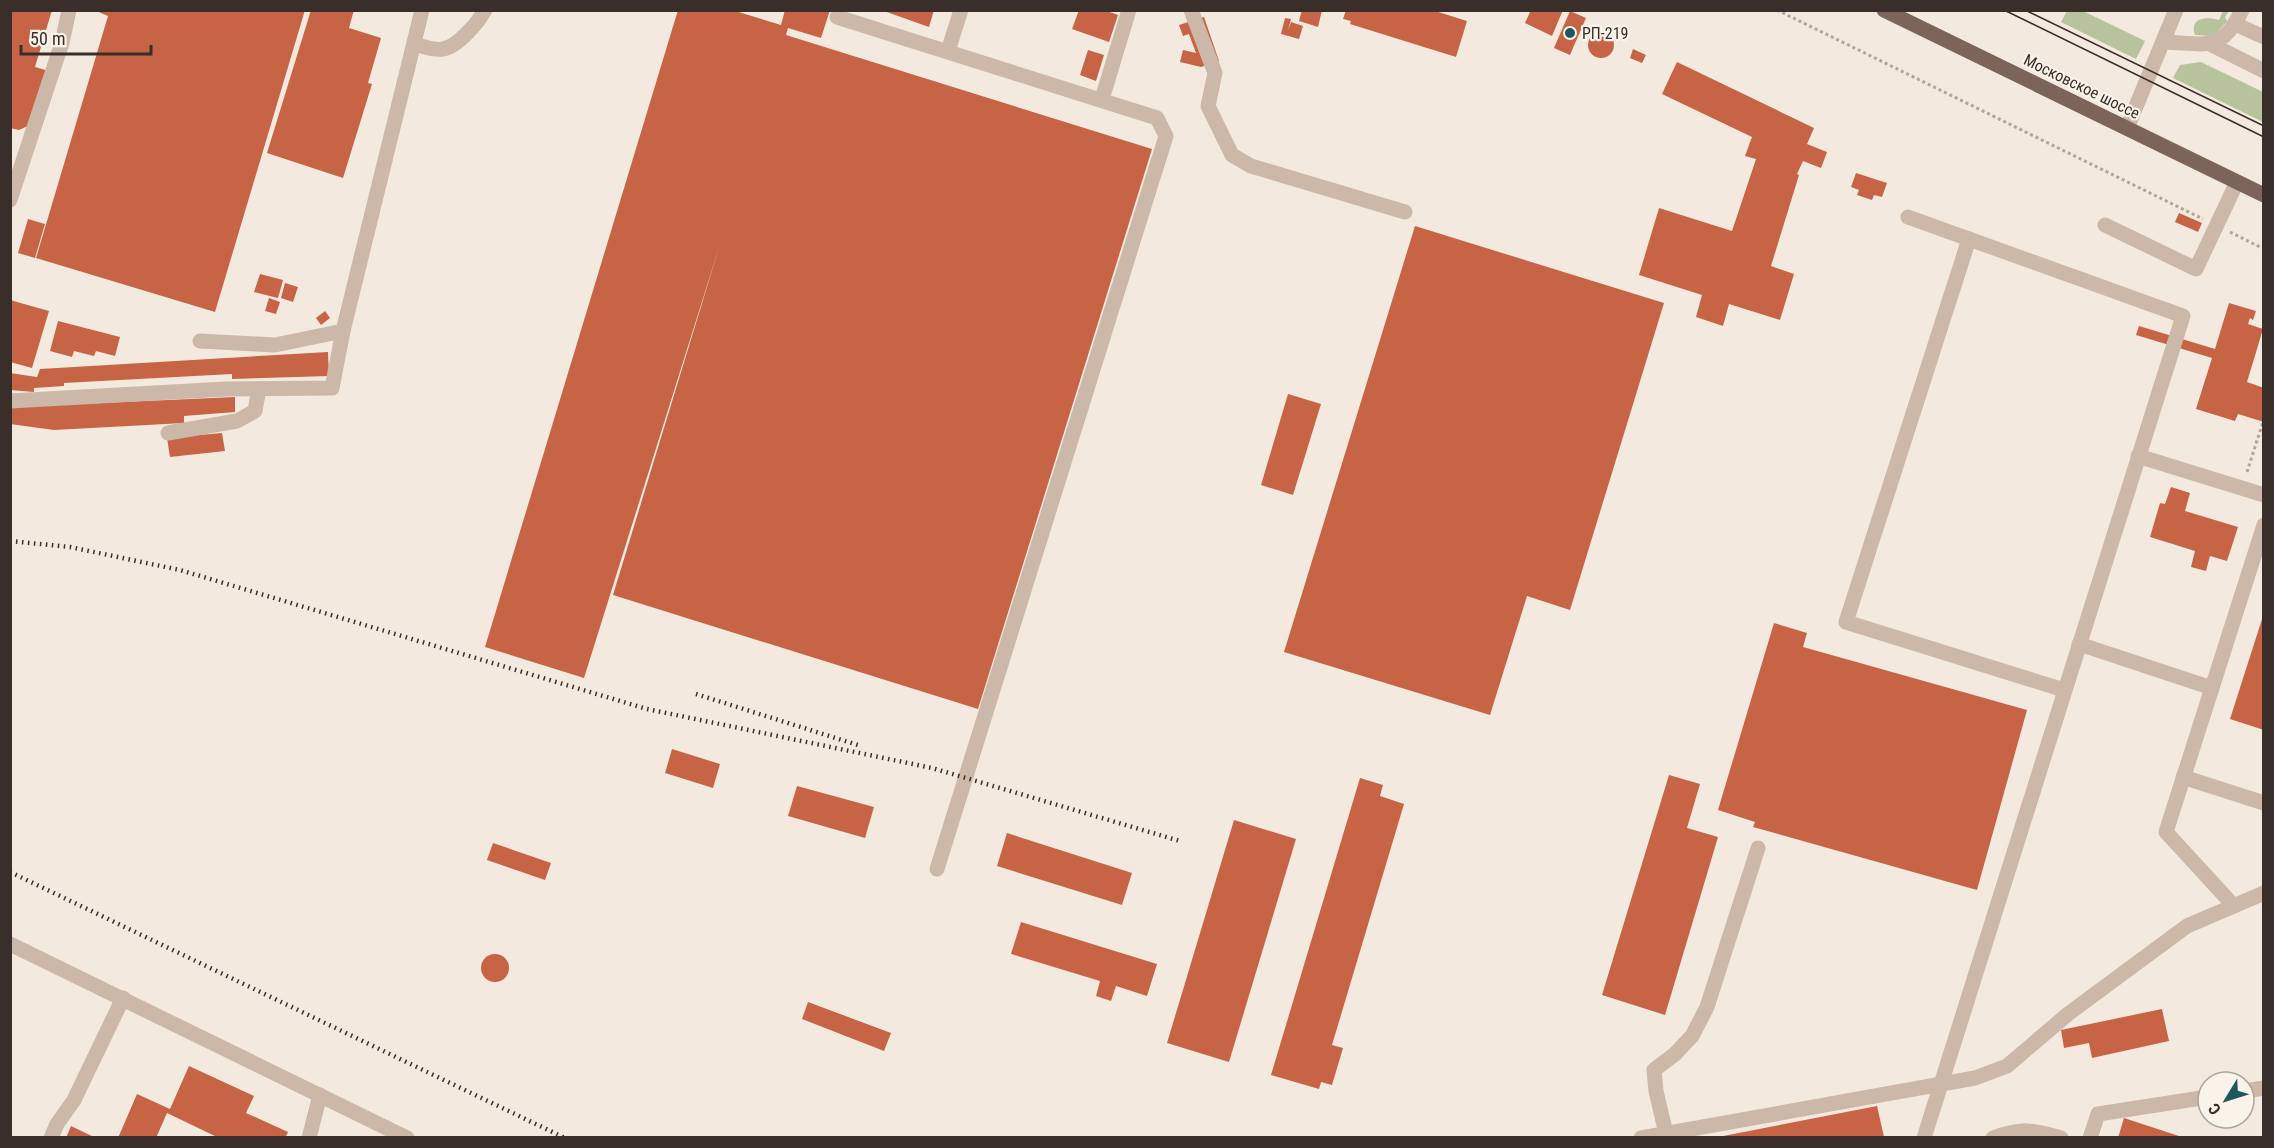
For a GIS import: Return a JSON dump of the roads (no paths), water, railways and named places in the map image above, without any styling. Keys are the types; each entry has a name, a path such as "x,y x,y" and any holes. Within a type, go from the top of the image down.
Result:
{"main road":[{"name":"Московское шоссе","path":"1884,10 2264,195"}],"lane":[{"path":"10,200 62,43 69,10"},
{"path":"10,401 259,389 332,388 422,10"},
{"path":"414,44 441,50 450,47 478,23 485,10"},
{"path":"948,51 961,10"},
{"path":"1102,99 1129,10"},
{"path":"1191,10 1215,73 1208,106 1232,155 1251,166 1406,212"},
{"path":"2127,128 2176,10"},
{"path":"837,17 1157,118 1166,136 937,869"},
{"path":"2163,42 2220,41 2228,34 2239,17 2264,37"},
{"path":"2208,43 2264,71"},
{"path":"2105,225 2196,269 2237,182"},
{"path":"1908,217 2183,316 1924,1137"},
{"path":"1969,239 1846,622 2064,690"},
{"path":"200,341 275,345 344,332"},
{"path":"168,433 237,421 255,411 259,389"},
{"path":"2138,456 2264,495"},
{"path":"2233,905 2166,832 2264,525"},
{"path":"2079,644 2212,688"},
{"path":"2183,777 2264,803"},
{"path":"1666,1135 1656,1091 1654,1070 1675,1054 1692,1036 1707,1007 1758,848"},
{"path":"1641,1137 1666,1135 1975,1078 2007,1066 2068,1014 2187,926 2264,893"},
{"path":"10,944 406,1137"},
{"path":"51,1137 74,1100 123,998"},
{"path":"309,1137 320,1095"},
{"path":"2090,1137 2098,1114 2196,1099"},
{"path":"1993,1137 2015,1130 2035,1130 2061,1137"}],"tram line":[{"path":"2004,10 2264,137"},
{"path":"2025,10 2264,126"}],"railway":[{"path":"10,541 70,547 180,570 647,709 932,768 1180,841"},
{"path":"696,694 861,746"},
{"path":"10,872 565,1138"}],"place":[{"name":"РП-219","path":"1570,33"}]}
